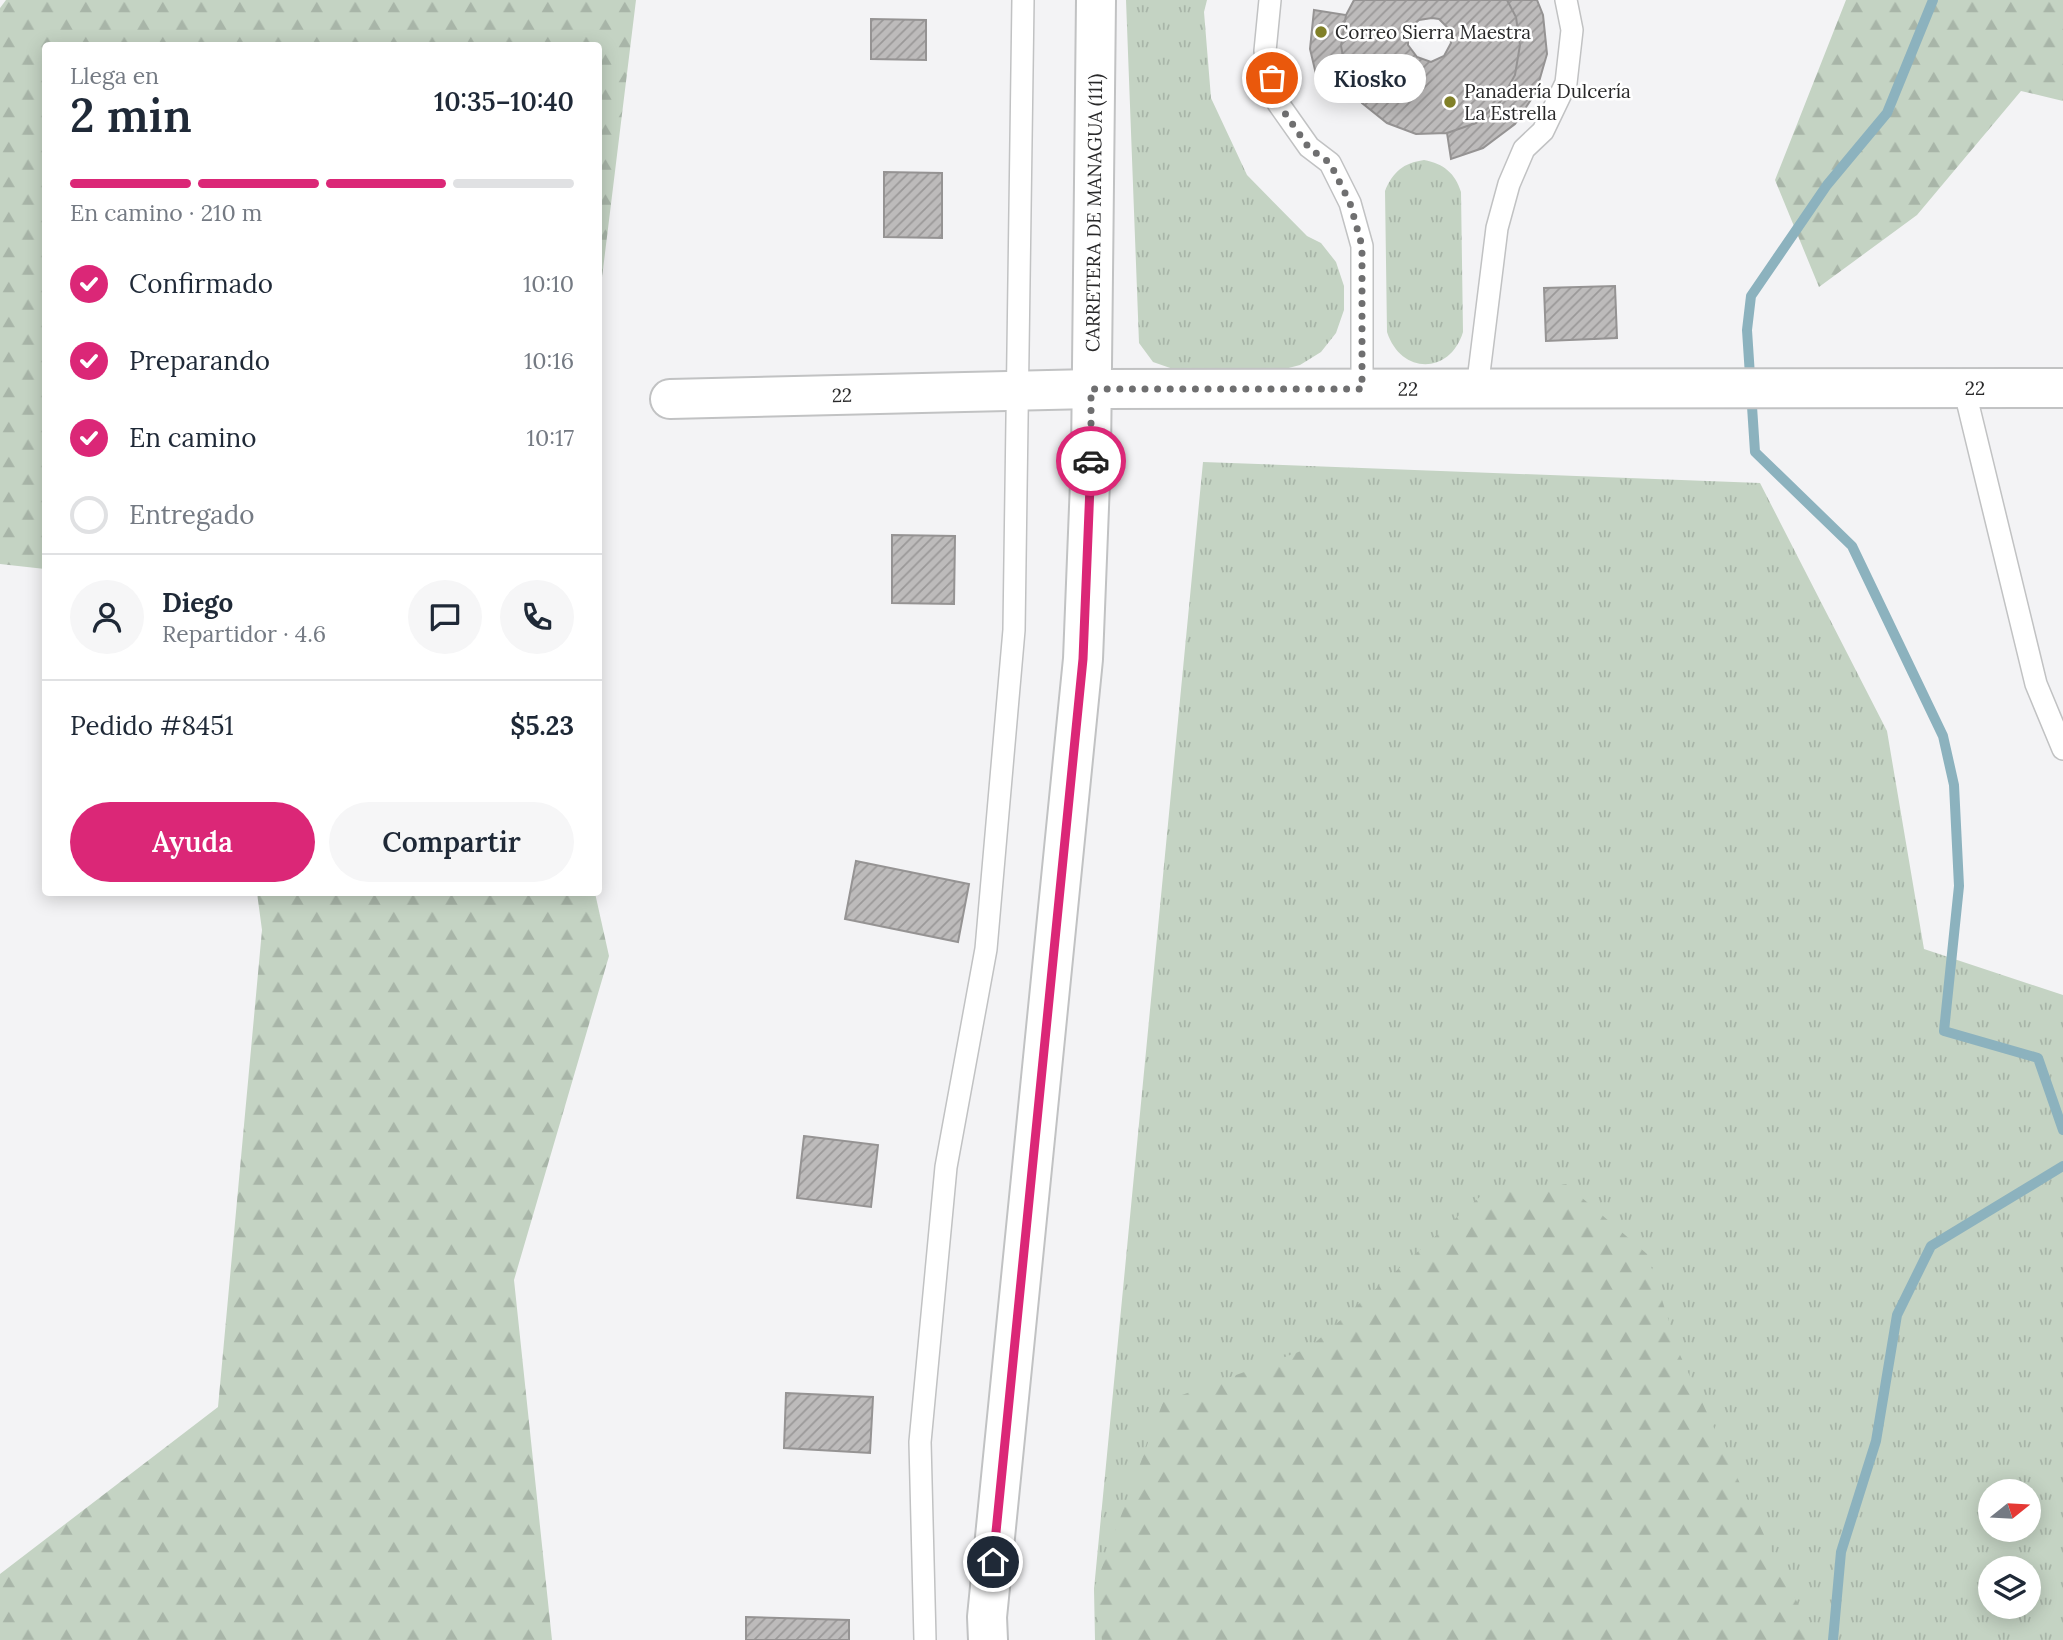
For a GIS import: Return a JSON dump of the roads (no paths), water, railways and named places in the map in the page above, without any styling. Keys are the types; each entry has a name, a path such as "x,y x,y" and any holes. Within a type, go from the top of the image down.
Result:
{"main road":[{"name":"CARRETERA DE MANAGUA (111)","path":"988,1640 987,1617 1083,659 1091,457 1096,0"},
{"name":"22","path":"670,399 1091,389 2063,387"}],"lane":[{"path":"925,1640 920,1442 946,1167 986,949 1014,630 1023,0"},
{"path":"1270,0 1265,51 1278,103 1309,148 1330,163 1350,203 1362,246 1362,389"},
{"path":"1477,389 1497,228 1509,184 1524,149 1543,131 1566,83 1572,30 1566,0"},
{"path":"1964,388 2036,684 2063,749"}],"waterway":[{"path":"1933,0 1887,113 1827,185 1751,296 1747,330 1755,452 1852,546 1943,736 1954,785 1959,886 1944,1031 2038,1058 2063,1130"},
{"path":"1833,1640 1841,1552 1876,1441 1897,1315 1931,1246 2063,1166"}],"place":[{"name":"Correo Sierra Maestra","path":"1321,32"},
{"name":"Kiosko","path":"1272,78"},
{"name":"Panadería Dulcería La Estrella","path":"1450,102"}]}
